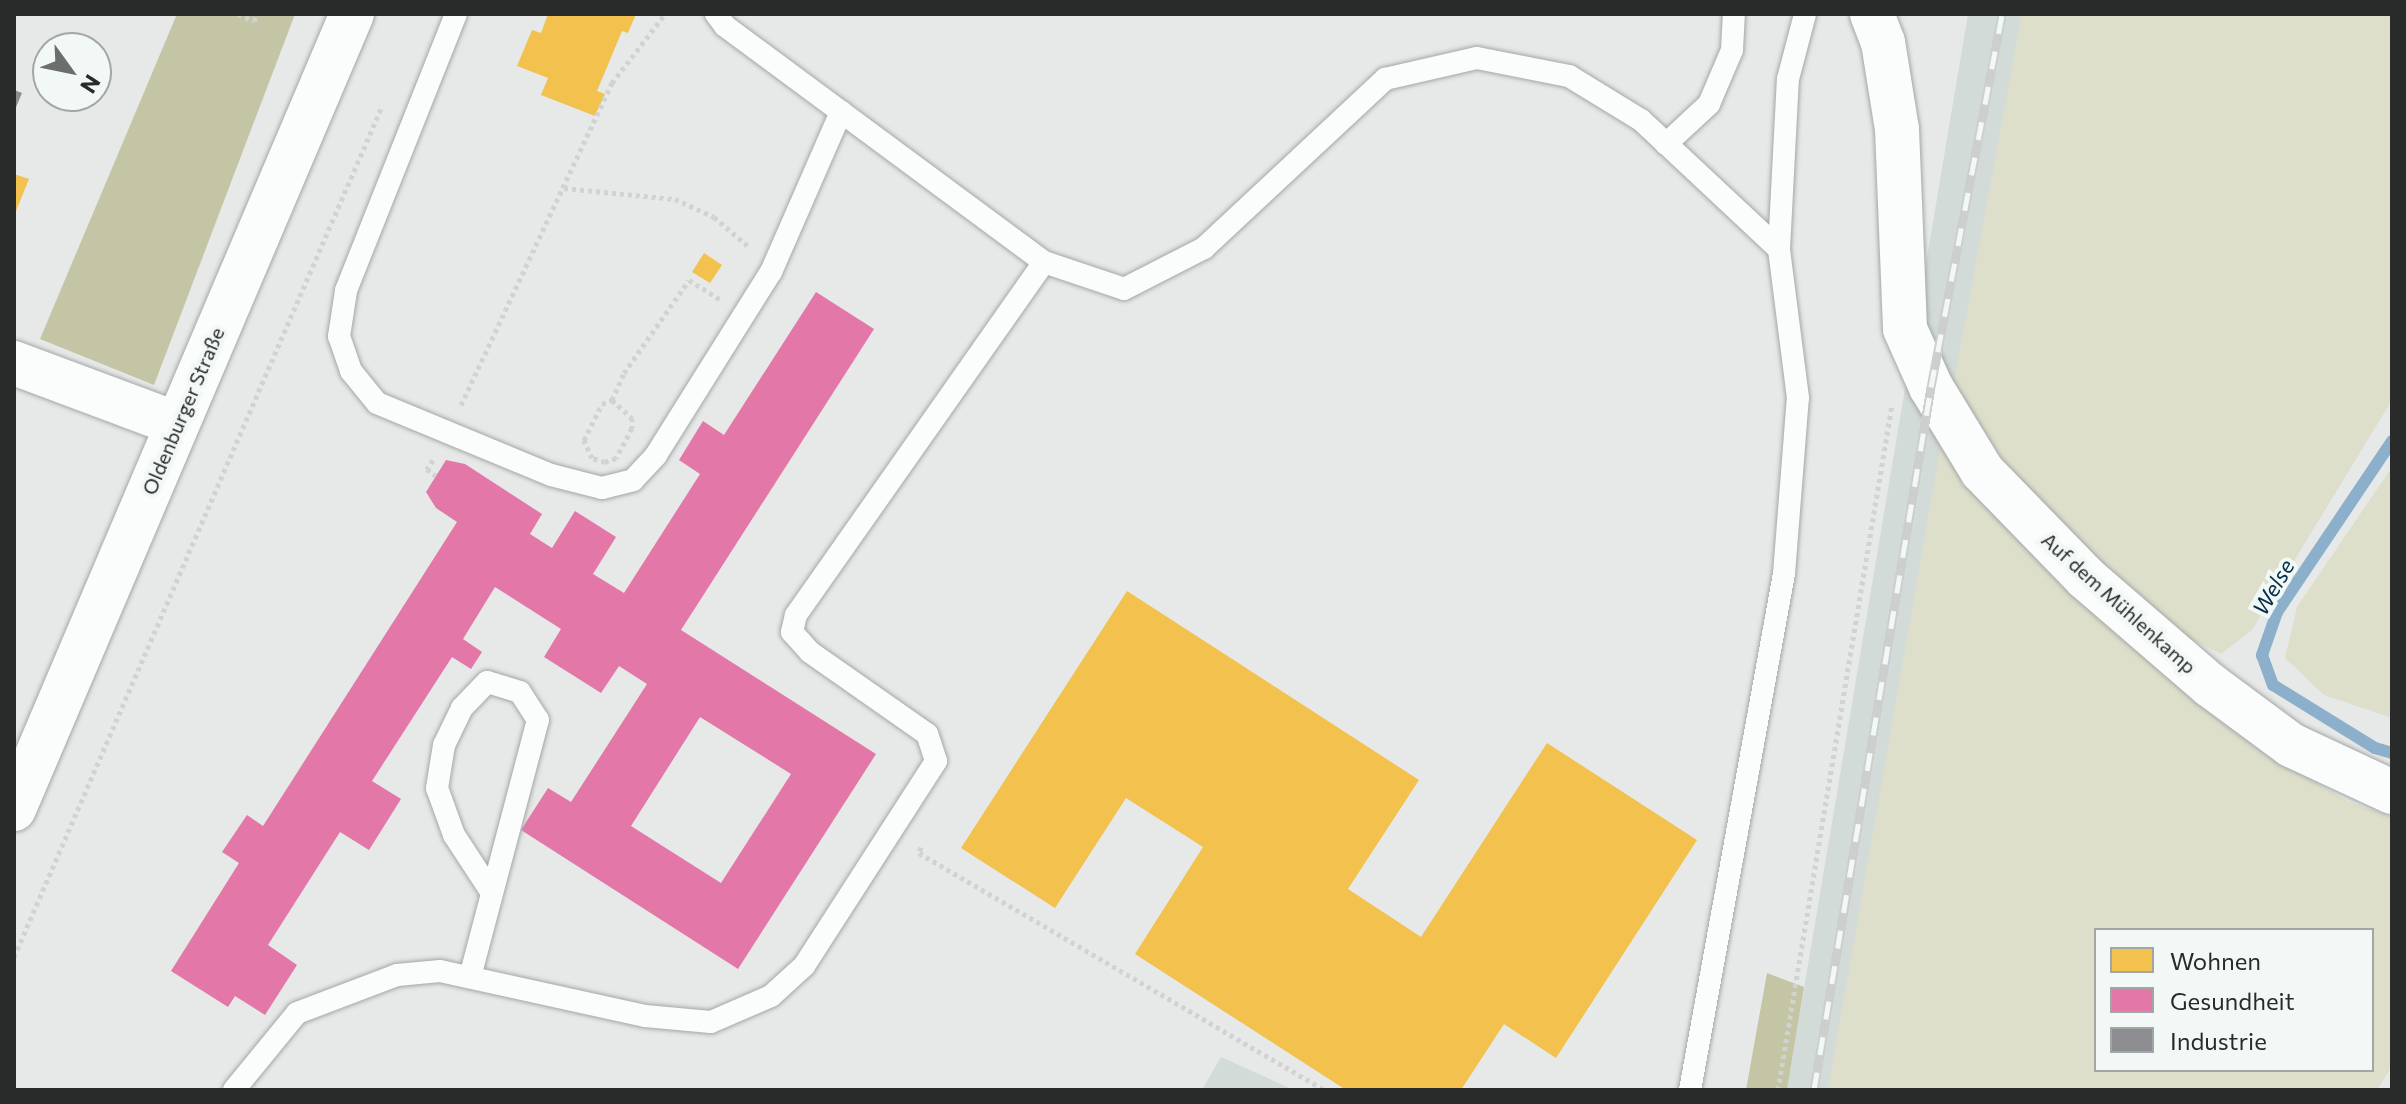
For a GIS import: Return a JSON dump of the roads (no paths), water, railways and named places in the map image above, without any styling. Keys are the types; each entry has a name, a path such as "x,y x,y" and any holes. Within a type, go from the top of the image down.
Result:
{"street":[{"name":"Oldenburger Straße","path":"14,809 352,14"},
{"name":"Auf dem Mühlenkamp","path":"1872,14 1883,42 1897,129 1905,329 1931,387 1982,471 2086,578 2210,685 2291,745 2392,792"},
{"path":"14,363 177,424"},
{"path":"14,391 58,382"}],"lane":[{"path":"456,14 346,291 339,336 351,371 377,403 551,475 602,488 633,480 656,455 747,317 771,272 841,112"},
{"path":"716,14 725,26 1044,262 1124,289 1204,248 1385,79 1477,58 1569,76 1641,120 1779,249"},
{"path":"1666,144 1709,104 1732,50 1734,14"},
{"path":"1690,1090 1784,574 1798,398 1779,249 1788,79 1805,14"},
{"path":"234,1090 297,1013 397,975 440,971 645,1016 711,1022 771,996 804,966 936,761 927,734 810,652 792,632 796,615 1044,262"},
{"path":"470,977 538,720 520,692 487,682 462,708 444,745 437,788 454,835 492,893"}],"waterway":[{"name":"Welse","path":"2392,441 2277,612 2262,655 2273,685 2375,748 2392,753"}],"railway":[{"path":"1814,1090 1931,387 2002,14"}]}
